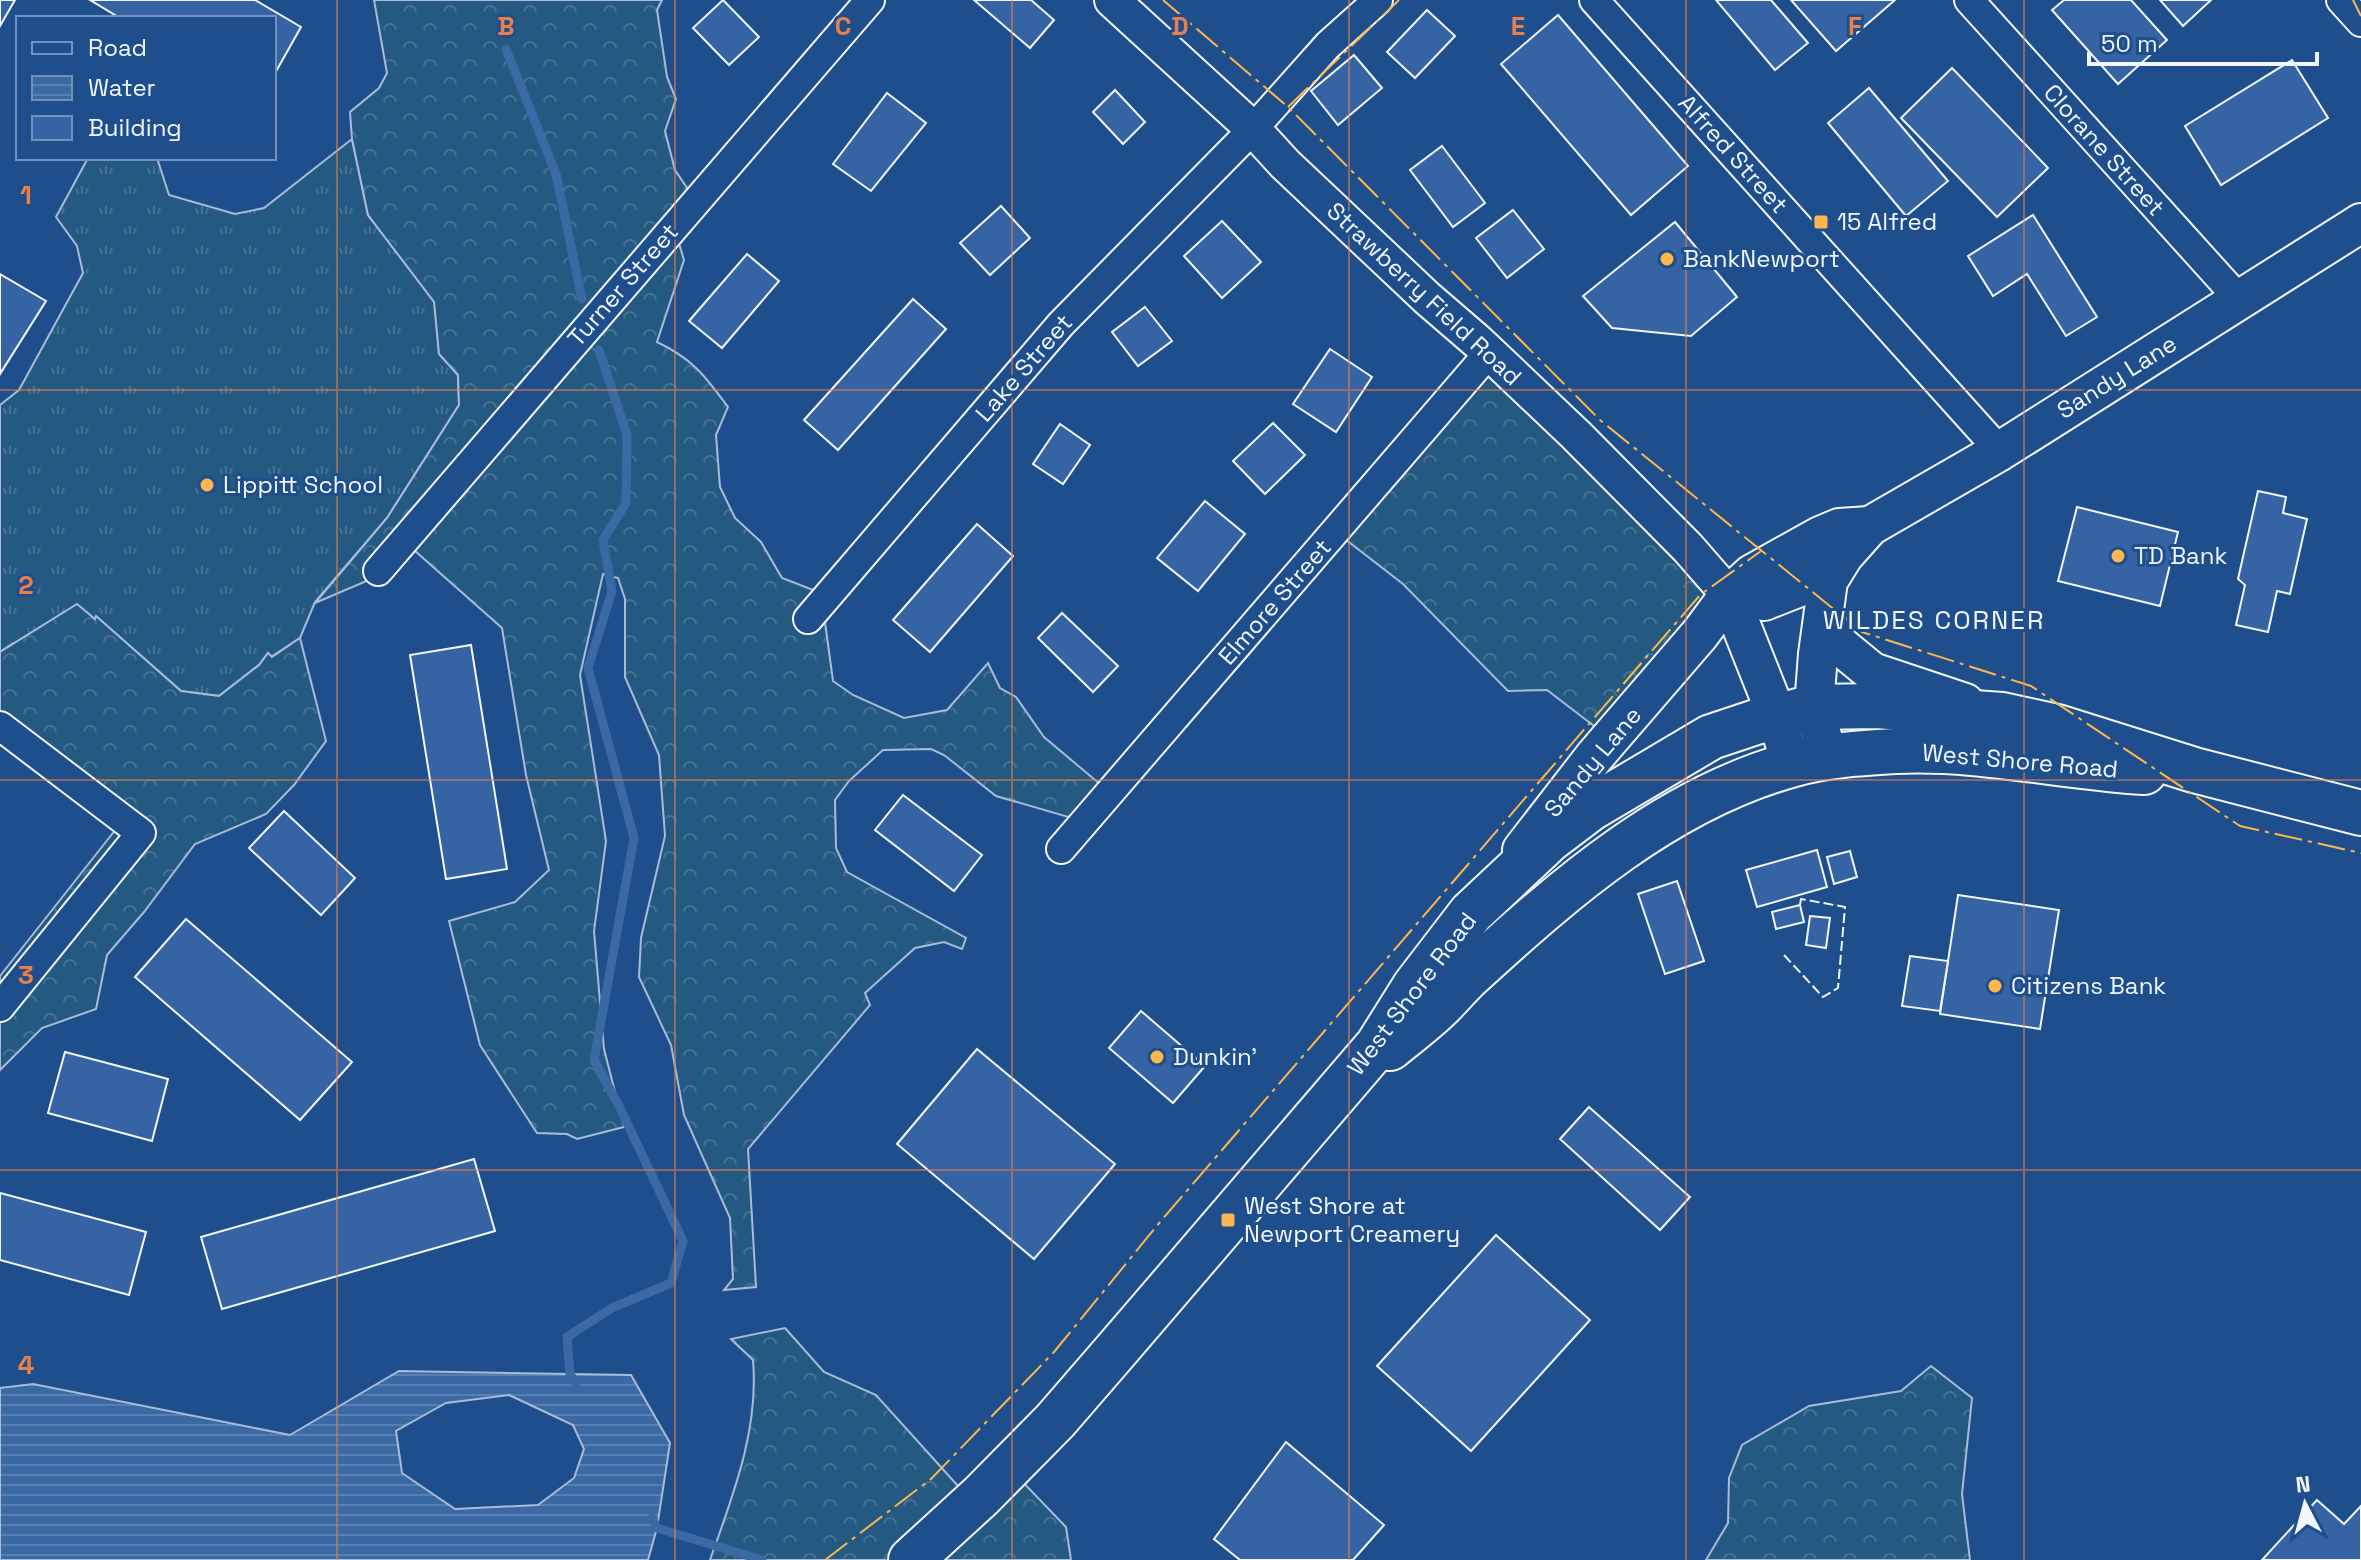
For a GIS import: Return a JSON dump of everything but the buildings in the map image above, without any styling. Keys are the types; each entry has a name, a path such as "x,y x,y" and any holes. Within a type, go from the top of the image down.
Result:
{"main road":[{"name":"Sandy Lane","path":"1490,895 1561,798 1700,634 1729,595 1752,574 1839,528 1858,539 2361,223"},
{"path":"1796,712 1824,619 1828,581 1858,539"},
{"path":"1729,595 1796,712 1810,761"},
{"path":"1824,619 1838,644 1872,672 2002,715"},
{"name":"West Shore Road","path":"911,1560 981,1496 1055,1421 1378,1045 1415,986 1471,913 1550,839 1591,808 1711,737 1796,712 1876,706 2002,715 2057,727 2216,776 2361,813"},
{"name":"West Shore Road","path":"1320,1110 1589,873 1641,834 1698,802 1810,761 1945,751 2085,768 2216,776"}],"street":[{"name":"Turner Street","path":"378,571 870,0"},
{"name":"Strawberry Field Road","path":"1112,0 1576,435 1659,517 1729,595"},
{"name":"Lake Street","path":"808,619 1061,324 1253,129 1328,45 1378,0"},
{"name":"Alfred Street","path":"1594,0 2000,451"},
{"name":"Clorane Street","path":"1969,0 2240,300"},
{"path":"2341,0 2361,22"},
{"name":"Elmore Street","path":"1061,849 1488,354"},
{"path":"0,726 141,833 0,1007"}],"green space":[{"path":"374,0 662,0 657,10 667,77 676,99 665,131 675,170 694,198 674,227 684,260 657,342 697,369 728,407 716,435 720,487 735,518 761,542 782,578 821,593 833,681 853,695 904,718 947,710 988,663 1000,688 1016,697 1044,737 1107,790 1075,819 996,796 944,755 931,749 883,750 849,781 835,800 836,848 847,872 966,938 962,949 944,942 915,948 865,993 870,1005 748,1149 756,1287 724,1290 733,1279 730,1218 684,1115 671,1045 639,977 641,938 665,836 659,755 625,677 625,599 618,578 603,574 580,675 606,841 594,931 604,1049 624,1127 577,1139 567,1134 537,1133 480,1045 449,921 515,902 549,870 526,775 502,628 406,543 376,577 315,603 387,518 459,405 458,375 439,354 434,302 368,215 352,139 350,112 379,88 387,73"},
{"name":"Lippitt School","path":"352,139 368,215 435,302 439,353 458,375 459,405 387,518 315,602 300,638 271,657 268,653 259,665 219,696 181,691 97,617 12,644 0,652 0,405 19,390 83,273 77,246 56,217 87,160 158,160 169,195 235,214 264,208"},
{"path":"1484,356 1741,600 1607,736 1547,690 1508,691 1403,584 1336,532"},
{"path":"77,604 95,619 96,616 181,691 219,696 259,665 268,653 272,657 300,638 326,741 294,785 266,814 195,844 107,955 96,1009 42,1028 0,1070 0,976 120,824 0,723 0,652"},
{"path":"785,1328 824,1372 876,1395 977,1507 1016,1475 1066,1527 1071,1560 710,1560 742,1462 752,1412 753,1360 731,1339"},
{"path":"1931,1366 1972,1398 1962,1494 1970,1560 1706,1560 1728,1523 1729,1478 1742,1445 1809,1406 1901,1391"}],"water":[{"path":"399,1371 631,1375 670,1443 657,1528 648,1560 0,1560 0,1388 33,1384 290,1435","holes":["509,1395 573,1425 584,1449 574,1478 538,1505 455,1509 402,1473 396,1431 446,1403"]}],"waterway":[{"path":"506,49 556,174 582,299"},
{"path":"576,1384 570,1374 567,1337 612,1308 671,1283 683,1241 594,1060 634,838 588,668 612,591 603,540 626,503 627,435 599,350"},
{"path":"652,1518 657,1528 762,1560"}],"fence":[{"path":"1784,955 1823,997 1838,988 1845,907 1801,899 1800,905"}],"power":[{"path":"1163,0 1288,107 1600,420 1862,632 2031,686 2240,826 2361,853"},
{"path":"1288,107 1399,0"},
{"path":"2353,0 2361,16"},
{"path":"825,1560 931,1479 1054,1352 1160,1222 1700,595 1761,551"}],"place":[{"name":"15 Alfred","path":"1821,222"},
{"name":"BankNewport","path":"1667,259"},
{"name":"Lippitt School","path":"207,485"},
{"name":"TD Bank","path":"2118,556"},
{"name":"Citizens Bank","path":"1995,986"},
{"name":"Dunkin'","path":"1157,1057"},
{"name":"West Shore at Newport Creamery","path":"1228,1220"}],"district":[{"name":"WILDES CORNER","path":"1934,620"}]}
